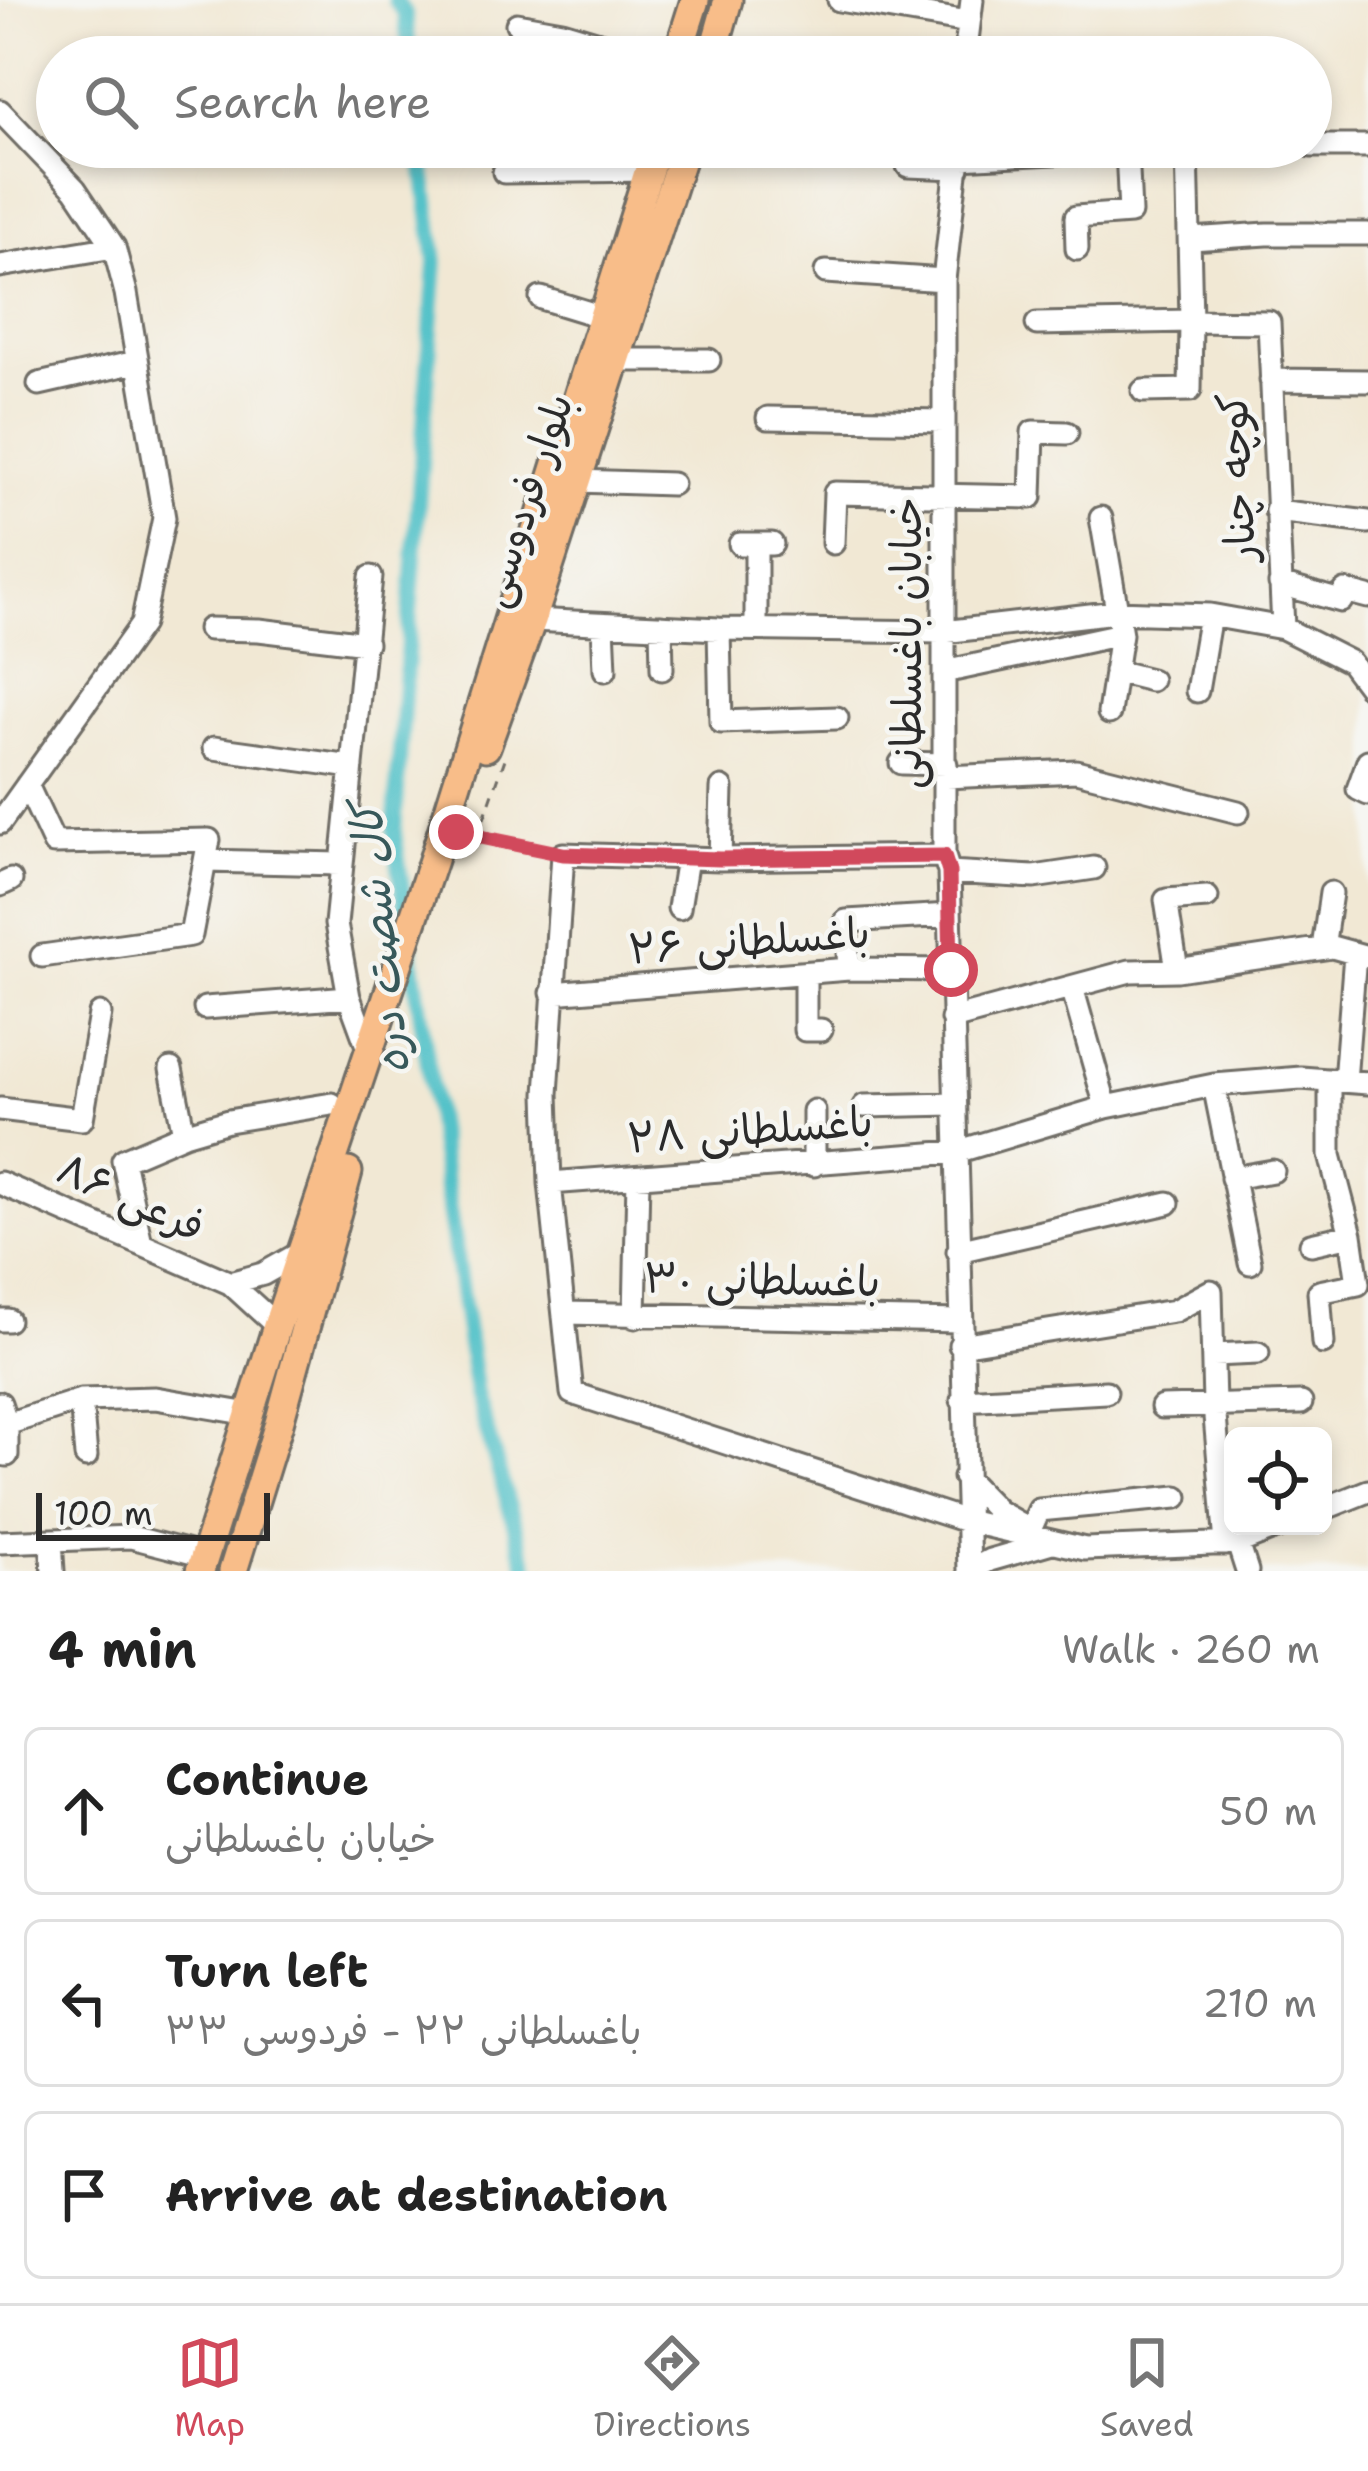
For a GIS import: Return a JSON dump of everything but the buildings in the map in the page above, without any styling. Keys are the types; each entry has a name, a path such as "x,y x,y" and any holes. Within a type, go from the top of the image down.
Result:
{"main road":[{"path":"683,36 694,0"},
{"path":"718,36 728,0"},
{"name":"بلوار فردوسی","path":"610,338 651,168"},
{"name":"بلوار فردوسی","path":"437,868 610,338 677,168"},
{"name":"بلوار فردوسی","path":"437,868 456,832 532,620 576,481 594,385"},
{"path":"232,1571 279,1423 385,1025 437,868"},
{"path":"203,1563 302,1252 370,1054 385,1025"}],"street":[{"path":"839,0 970,11"},
{"path":"517,24 575,36"},
{"path":"0,111 36,149"},
{"path":"1332,146 1368,146"},
{"path":"0,823 142,624 164,518 127,292 114,247 53,168"},
{"path":"504,172 550,168"},
{"name":"خیابان باغسلطانی","path":"958,168 944,280 943,632 969,1571"},
{"path":"1077,249 1076,217 1130,213 1128,168"},
{"path":"1143,391 1190,390 1187,168"},
{"path":"1191,239 1368,234"},
{"path":"0,266 114,247"},
{"path":"826,272 944,280"},
{"path":"542,298 610,338 710,360"},
{"path":"1037,324 1191,321"},
{"name":"کوچه چنار","path":"1191,321 1269,322 1283,628"},
{"path":"39,384 136,362"},
{"path":"1271,380 1368,381"},
{"path":"768,418 944,422"},
{"path":"833,543 836,493 1031,497 1033,432 1067,433"},
{"path":"576,481 672,484"},
{"path":"1276,511 1368,522"},
{"path":"1101,518 1119,623 1109,713"},
{"path":"756,544 756,628"},
{"path":"370,1054 349,998 336,924 371,577"},
{"path":"1280,584 1341,601 1345,591 1368,597"},
{"path":"532,620 943,632 1210,615 1283,628 1351,662 1368,686"},
{"path":"1197,692 1210,615"},
{"path":"944,672 1119,623"},
{"path":"603,624 605,670"},
{"path":"662,626 662,669"},
{"path":"209,629 366,643"},
{"path":"719,629 721,722 837,718"},
{"path":"1114,671 1151,680"},
{"path":"214,748 352,767"},
{"path":"1368,761 1358,789 1368,794"},
{"path":"901,763 946,770 1076,771 1238,812"},
{"path":"27,785 54,843 209,841 190,935 42,956"},
{"path":"720,859 722,788"},
{"path":"1094,868 1034,877 946,864 563,854 547,1094 550,1183 572,1393 966,1522 1085,1549 1232,1543 1255,1535"},
{"path":"679,908 687,858"},
{"path":"205,861 340,864"},
{"path":"1323,948 1331,893"},
{"path":"1177,970 1166,900 1207,896"},
{"path":"849,969 846,921 950,915"},
{"path":"952,1019 1130,971 1177,970 1323,948 1362,955 1348,1081 1330,1155 1354,1226 1358,1284 1318,1292 1323,1343"},
{"name":"باغسلطانی ۲۶","path":"552,992 849,969 951,970"},
{"path":"805,973 805,1030 820,1030"},
{"path":"1072,987 1106,1107"},
{"path":"206,1008 349,998"},
{"path":"0,1109 82,1119 100,1014"},
{"path":"171,1069 184,1134"},
{"name":"باغسلطانی ۲۸","path":"550,1183 956,1152 1106,1107 1214,1085 1301,1078 1348,1081"},
{"path":"1214,1085 1250,1263"},
{"path":"141,1244 123,1160 228,1121 332,1104"},
{"path":"863,1106 954,1104"},
{"path":"814,1112 814,1165"},
{"path":"1232,1178 1273,1171"},
{"path":"635,1317 638,1177"},
{"name":"فرعی ۸۶","path":"0,1183 230,1283 277,1326"},
{"path":"958,1250 1168,1203"},
{"path":"1311,1244 1354,1226"},
{"name":"فرعی ۸۶","path":"230,1283 263,1274 302,1252"},
{"path":"960,1346 1174,1311 1211,1292 1214,1405 1232,1543 1246,1571"},
{"name":"باغسلطانی ۳۰","path":"564,1313 960,1321"},
{"path":"1213,1354 1258,1353"},
{"path":"962,1400 1106,1392"},
{"path":"4,1455 3,1414 81,1400 155,1397 250,1414"},
{"path":"81,1400 86,1456"},
{"path":"1162,1407 1301,1403"},
{"path":"964,1477 997,1511 1052,1542"},
{"path":"1332,1505 1368,1491"},
{"path":"1030,1529 1039,1510 1177,1496"},
{"path":"0,1542 131,1537 203,1563"},
{"path":"51,1541 53,1571"},
{"path":"969,1571 1052,1542"}],"path":[{"path":"456,832 563,854"}],"waterway":[{"name":"کال شصت دره","path":"395,0 405,14 408,36"},
{"name":"کال شصت دره","path":"424,168 436,262 394,832 476,1394 528,1571"}],"route":[{"path":"456,832 563,854 720,859 944,856 949,872 951,970"}]}
